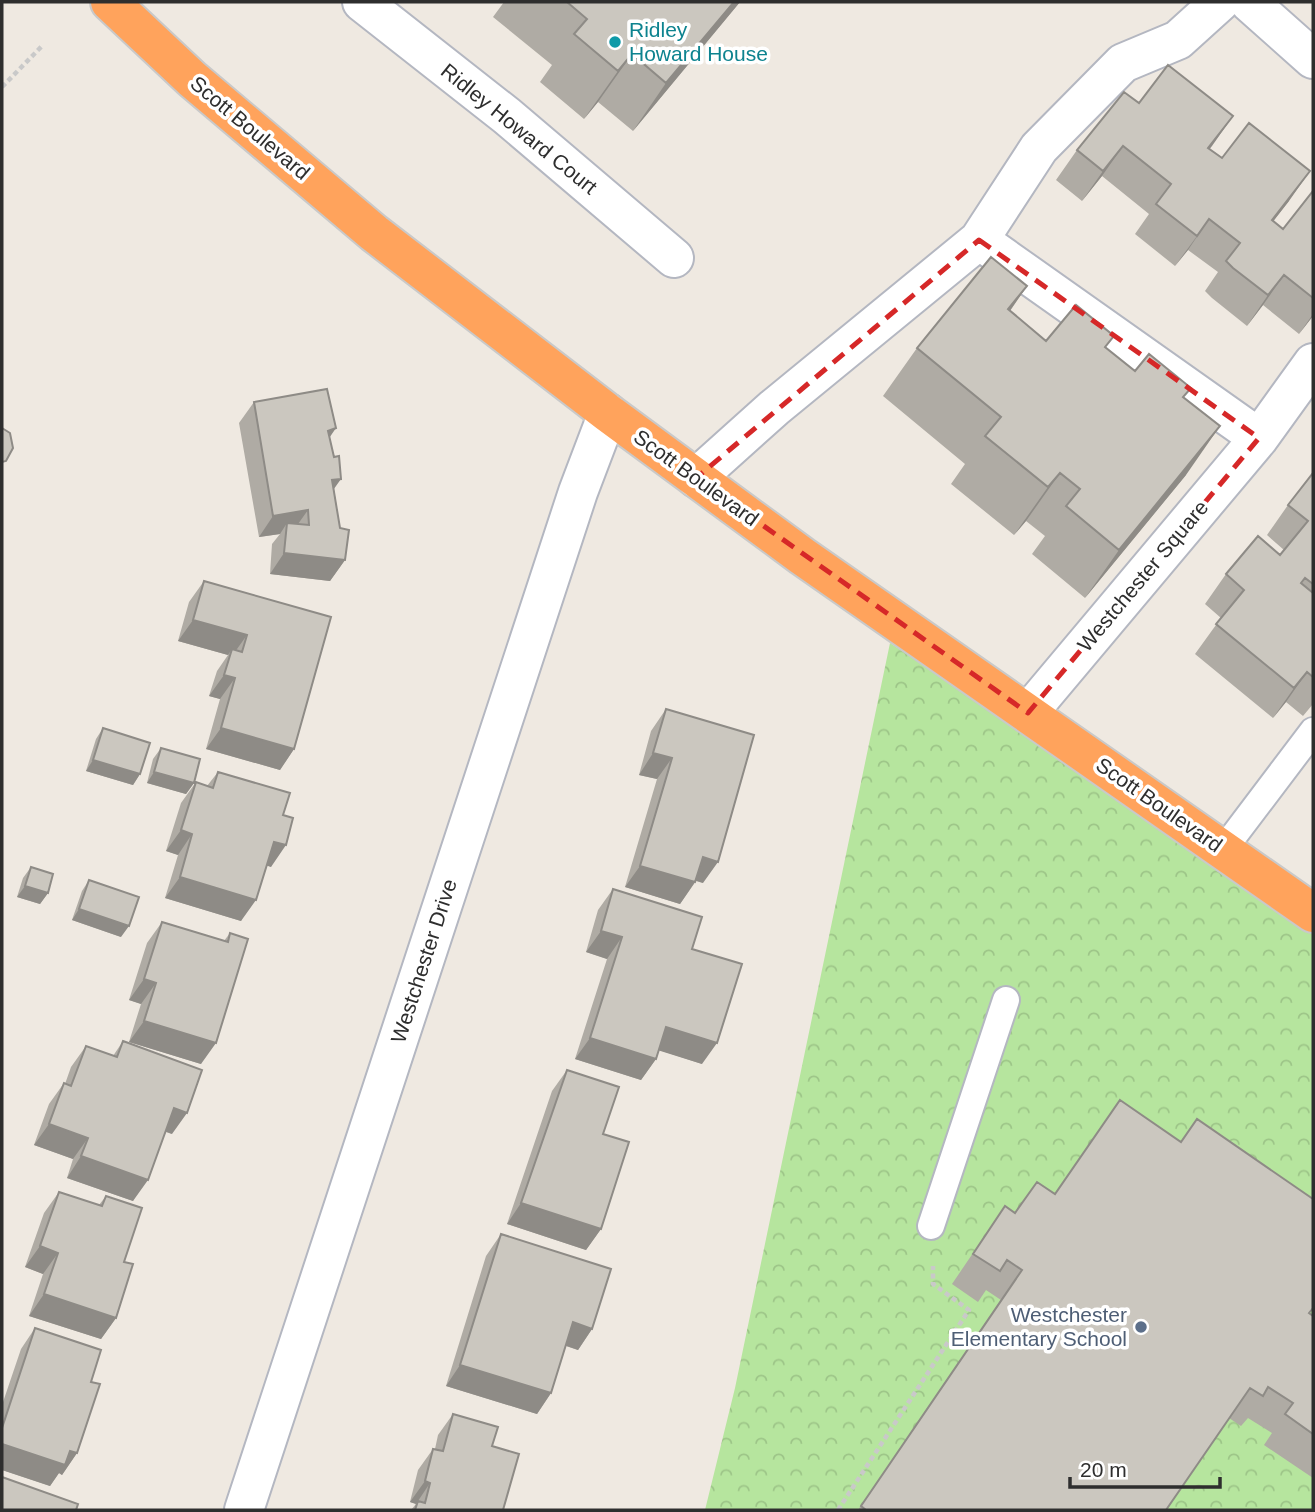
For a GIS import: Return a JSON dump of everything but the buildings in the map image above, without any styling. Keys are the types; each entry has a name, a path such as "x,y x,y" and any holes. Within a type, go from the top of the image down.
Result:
{"highway":[{"name":"Scott Boulevard","path":"110,2 192,79 374,233 608,413 802,556 1313,913"}],"street":[{"name":"Ridley Howard Court","path":"362,2 507,116 674,258"},
{"path":"696,478 774,408 979,240 1039,148 1123,63 1178,40 1220,2"},
{"path":"1249,2 1313,59"},
{"path":"979,240 1259,438"},
{"name":"Westchester Square","path":"1028,713 1259,438 1313,363"},
{"name":"Westchester Drive","path":"244,1510 578,492 608,413"}],"lane":[{"path":"1223,850 1313,731"},
{"path":"931,1226 1006,1000"}],"path":[{"path":"2,88 42,46"},
{"path":"838,1510 969,1310 933,1283 931,1226"}],"highlighted area":[{"path":"979,240 1259,438 1028,713 696,478"}],"green space":[{"path":"890,643 1313,918 1313,1510 705,1510 735,1388"}],"place":[{"name":"Ridley Howard House","path":"615,42"},
{"name":"Westchester Elementary School","path":"1141,1327"}]}
